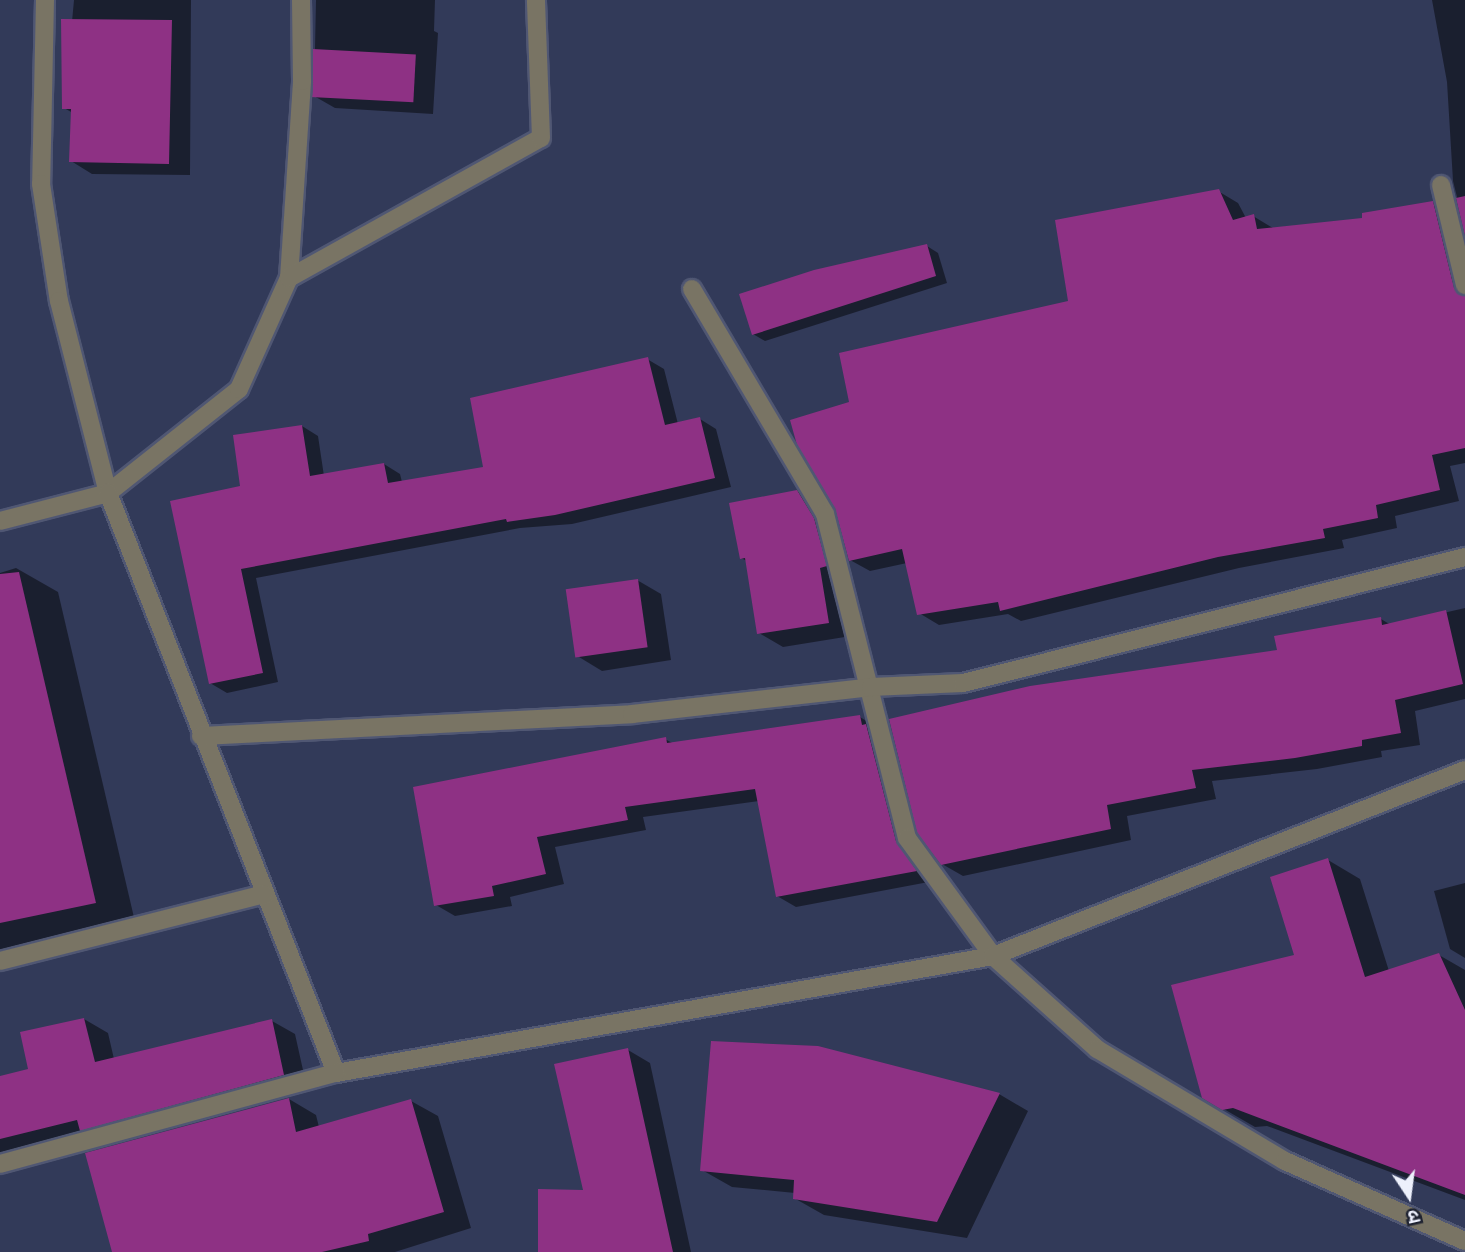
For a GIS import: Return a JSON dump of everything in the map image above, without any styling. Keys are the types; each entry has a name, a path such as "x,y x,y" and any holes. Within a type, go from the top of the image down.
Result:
{"street":[{"path":"45,0 41,184 59,301 107,493 201,736 337,1073"},
{"path":"0,521 107,493 239,389 289,278 302,81 301,0"},
{"path":"289,278 541,138 536,0"},
{"path":"1441,185 1465,285"},
{"path":"692,289 825,514 872,687 907,838 993,956 1097,1049 1285,1161 1465,1241"},
{"path":"201,736 632,714 872,687 963,683 1465,557"},
{"path":"0,1164 337,1073 993,956 1465,770"},
{"path":"0,961 264,894"}],"building":[{"path":"61,19 172,20 169,164 69,162 71,109 62,109"},
{"path":"313,49 416,54 413,102 310,97"},
{"path":"1219,189 1233,220 1254,214 1257,229 1362,218 1362,213 1433,201 1454,288 1465,296 1465,448 1432,455 1440,490 1376,505 1378,518 1323,529 1325,538 1218,557 1000,611 998,602 917,615 902,549 849,561 835,509 797,445 790,420 849,402 839,353 1068,301 1055,220"},
{"path":"1465,196 1465,236 1456,198"},
{"path":"927,244 936,276 752,335 739,294 814,270"},
{"path":"648,357 665,425 700,417 715,478 555,515 507,522 506,519 241,569 263,673 209,684 170,501 240,486 233,435 302,425 310,476 384,463 388,483 483,467 470,398"},
{"path":"797,490 814,518 827,566 820,568 829,623 757,634 745,558 740,559 729,503"},
{"path":"19,572 96,903 0,923 0,574"},
{"path":"638,579 648,647 575,657 566,589"},
{"path":"1446,610 1463,684 1395,700 1401,733 1362,740 1362,746 1295,758 1192,770 1196,788 1107,805 1111,829 941,865 917,833 889,719 1030,686 1277,650 1274,636 1381,617 1382,625"},
{"path":"860,715 862,725 866,724 896,841 917,871 776,897 755,789 625,807 628,820 537,837 546,874 492,886 494,896 434,906 413,787 666,737 667,743"},
{"path":"1328,858 1365,977 1439,953 1465,1010 1465,1195 1233,1108 1222,1110 1202,1098 1171,985 1294,955 1270,877"},
{"path":"84,1018 95,1062 272,1019 284,1075 80,1131 77,1120 0,1139 0,1076 28,1069 20,1032"},
{"path":"711,1041 818,1046 1000,1093 937,1222 793,1199 794,1180 700,1171"},
{"path":"628,1048 673,1252 538,1252 538,1189 583,1190 554,1064"},
{"path":"289,1098 296,1132 411,1099 444,1212 368,1234 369,1241 322,1252 112,1252 85,1153"}]}
